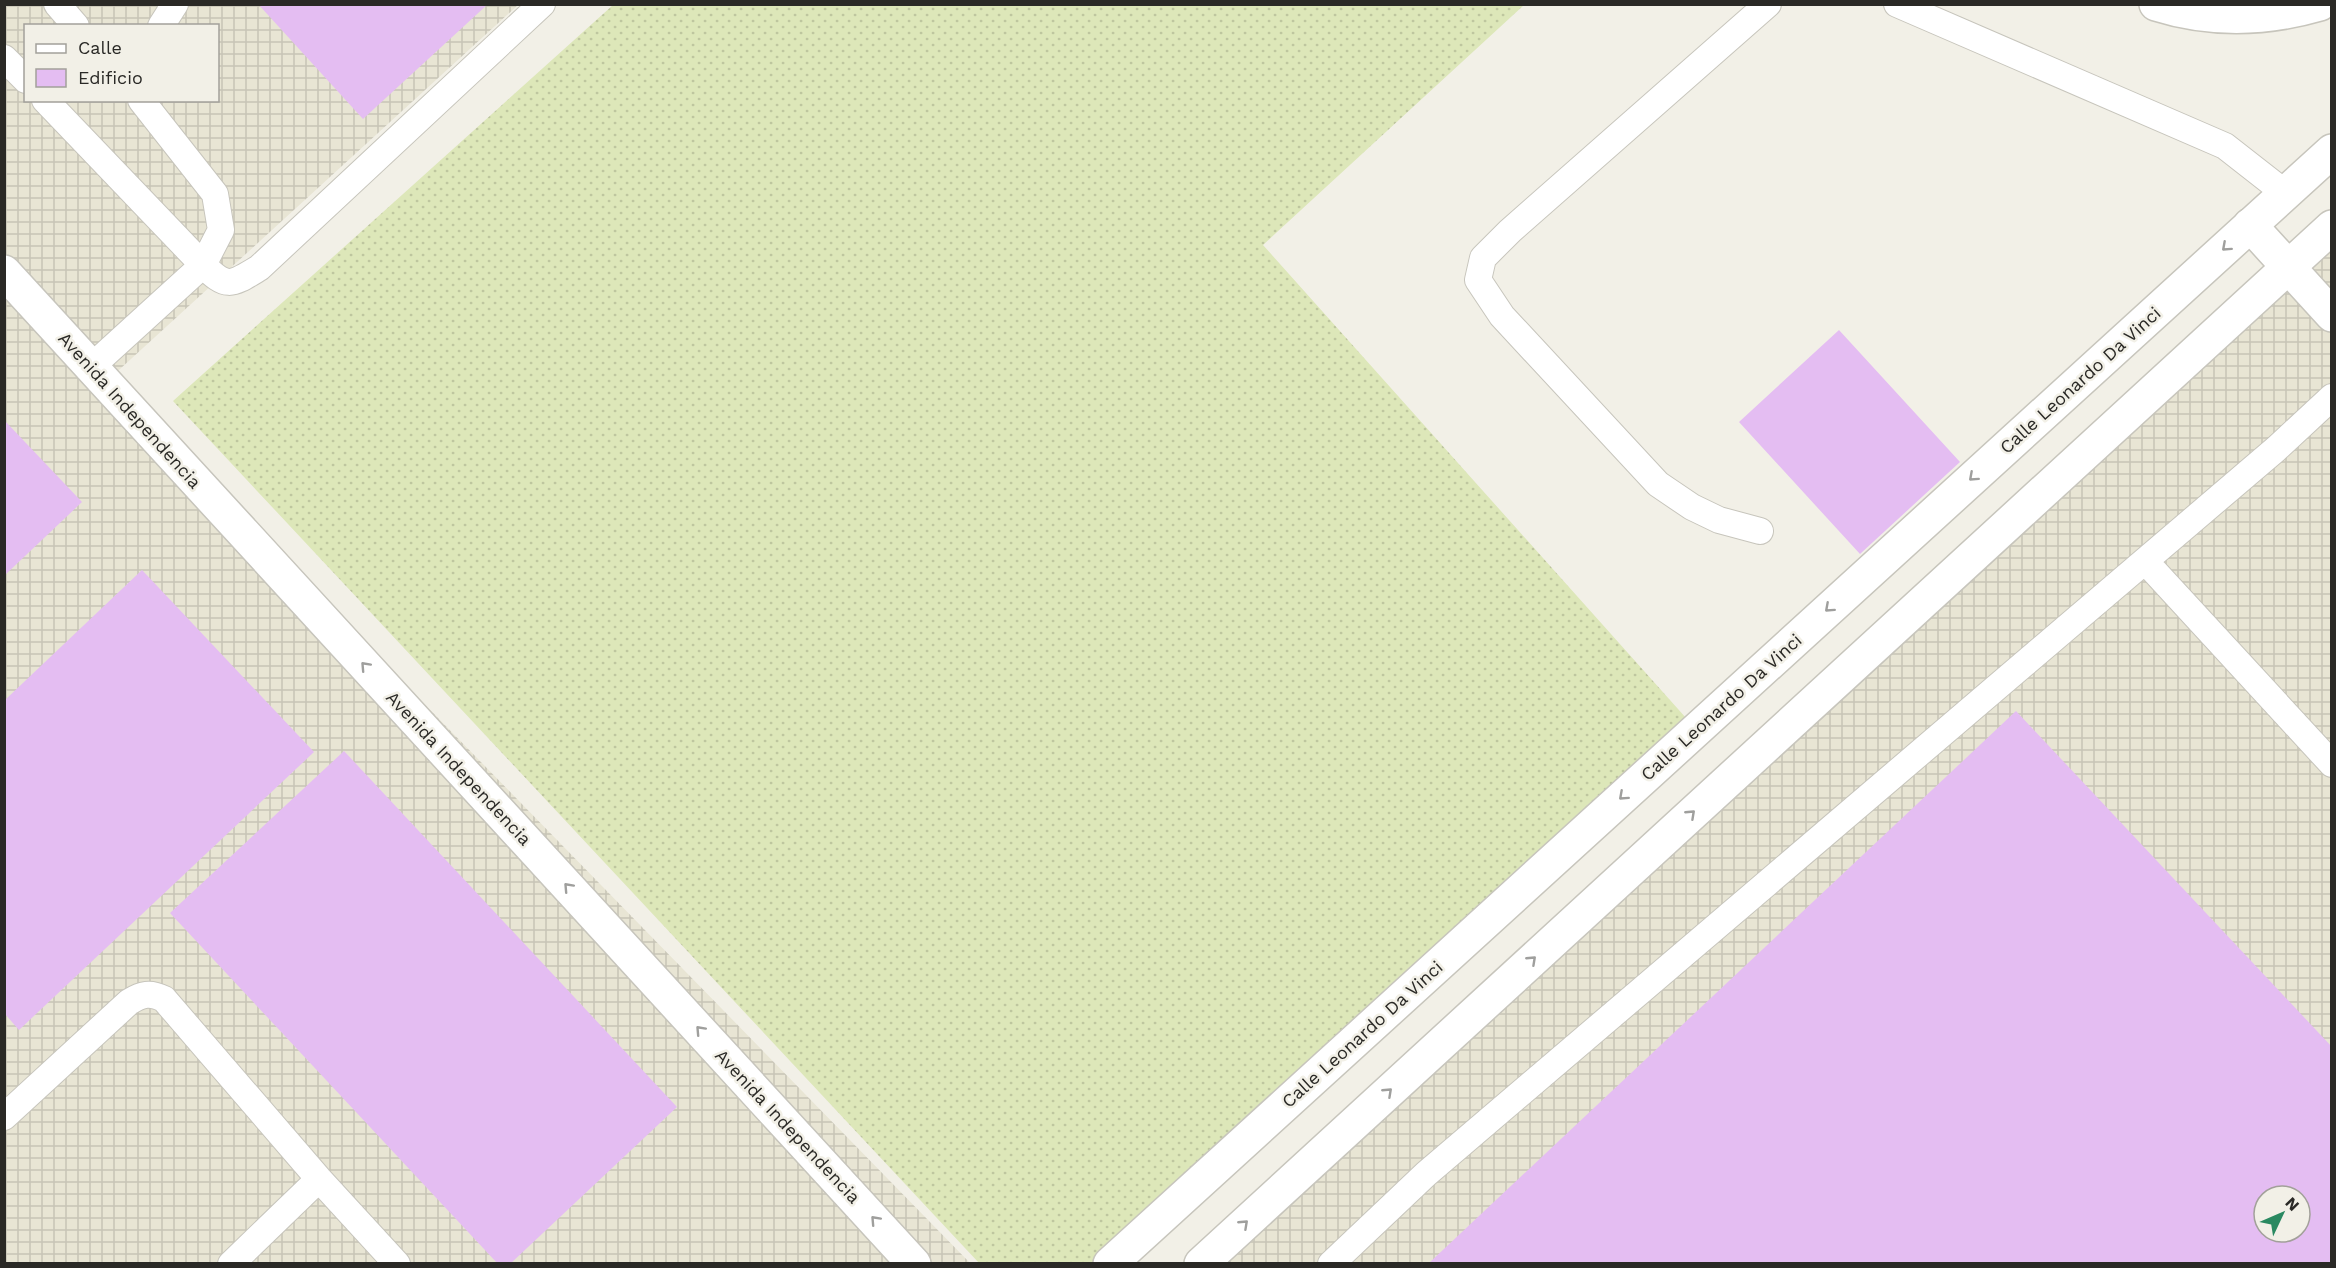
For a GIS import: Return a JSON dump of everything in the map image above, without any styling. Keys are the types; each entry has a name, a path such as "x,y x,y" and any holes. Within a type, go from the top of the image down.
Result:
{"main road":[{"path":"2156,4 2182,12 2227,18 2290,13 2320,4"},
{"name":"Calle Leonardo Da Vinci","path":"1110,1263 2331,151"},
{"path":"2250,225 2331,315"},
{"path":"1201,1263 2331,227"},
{"name":"Avenida Independencia","path":"4,272 914,1263"}],"lane":[{"path":"57,4 74,24"},
{"path":"162,24 175,4"},
{"path":"47,102 202,265 220,282 234,283 259,268 542,4"},
{"path":"1760,531 1719,520 1692,507 1658,484 1502,316 1478,280 1483,258 1510,231 1768,4"},
{"path":"1898,4 2225,146 2285,193"},
{"path":"4,58 24,78"},
{"path":"91,367 202,265 221,230 214,194 143,102"},
{"path":"1331,1263 1426,1174 2145,561 2331,397"},
{"path":"2145,561 2331,764"},
{"path":"4,1118 129,1002 146,993 156,995 164,999 319,1179 397,1263"},
{"path":"231,1263 319,1179"}],"shaded area":[{"path":"5,5 518,5 108,380 970,1263 5,1264"},
{"path":"2331,232 2331,1263 1205,1263"}],"green space":[{"path":"613,5 1524,5 1263,245 1695,728 1101,1263 979,1263 173,401"}],"building":[{"path":"258,4 488,4 363,119"},
{"path":"1839,330 1960,462 1860,554 1739,422"},
{"path":"5,421 82,502 5,575"},
{"path":"142,570 314,752 19,1030 5,1014 5,700"},
{"path":"2016,711 2332,1047 2332,1264 1428,1264"},
{"path":"344,751 677,1107 510,1264 498,1264 170,913"}]}
